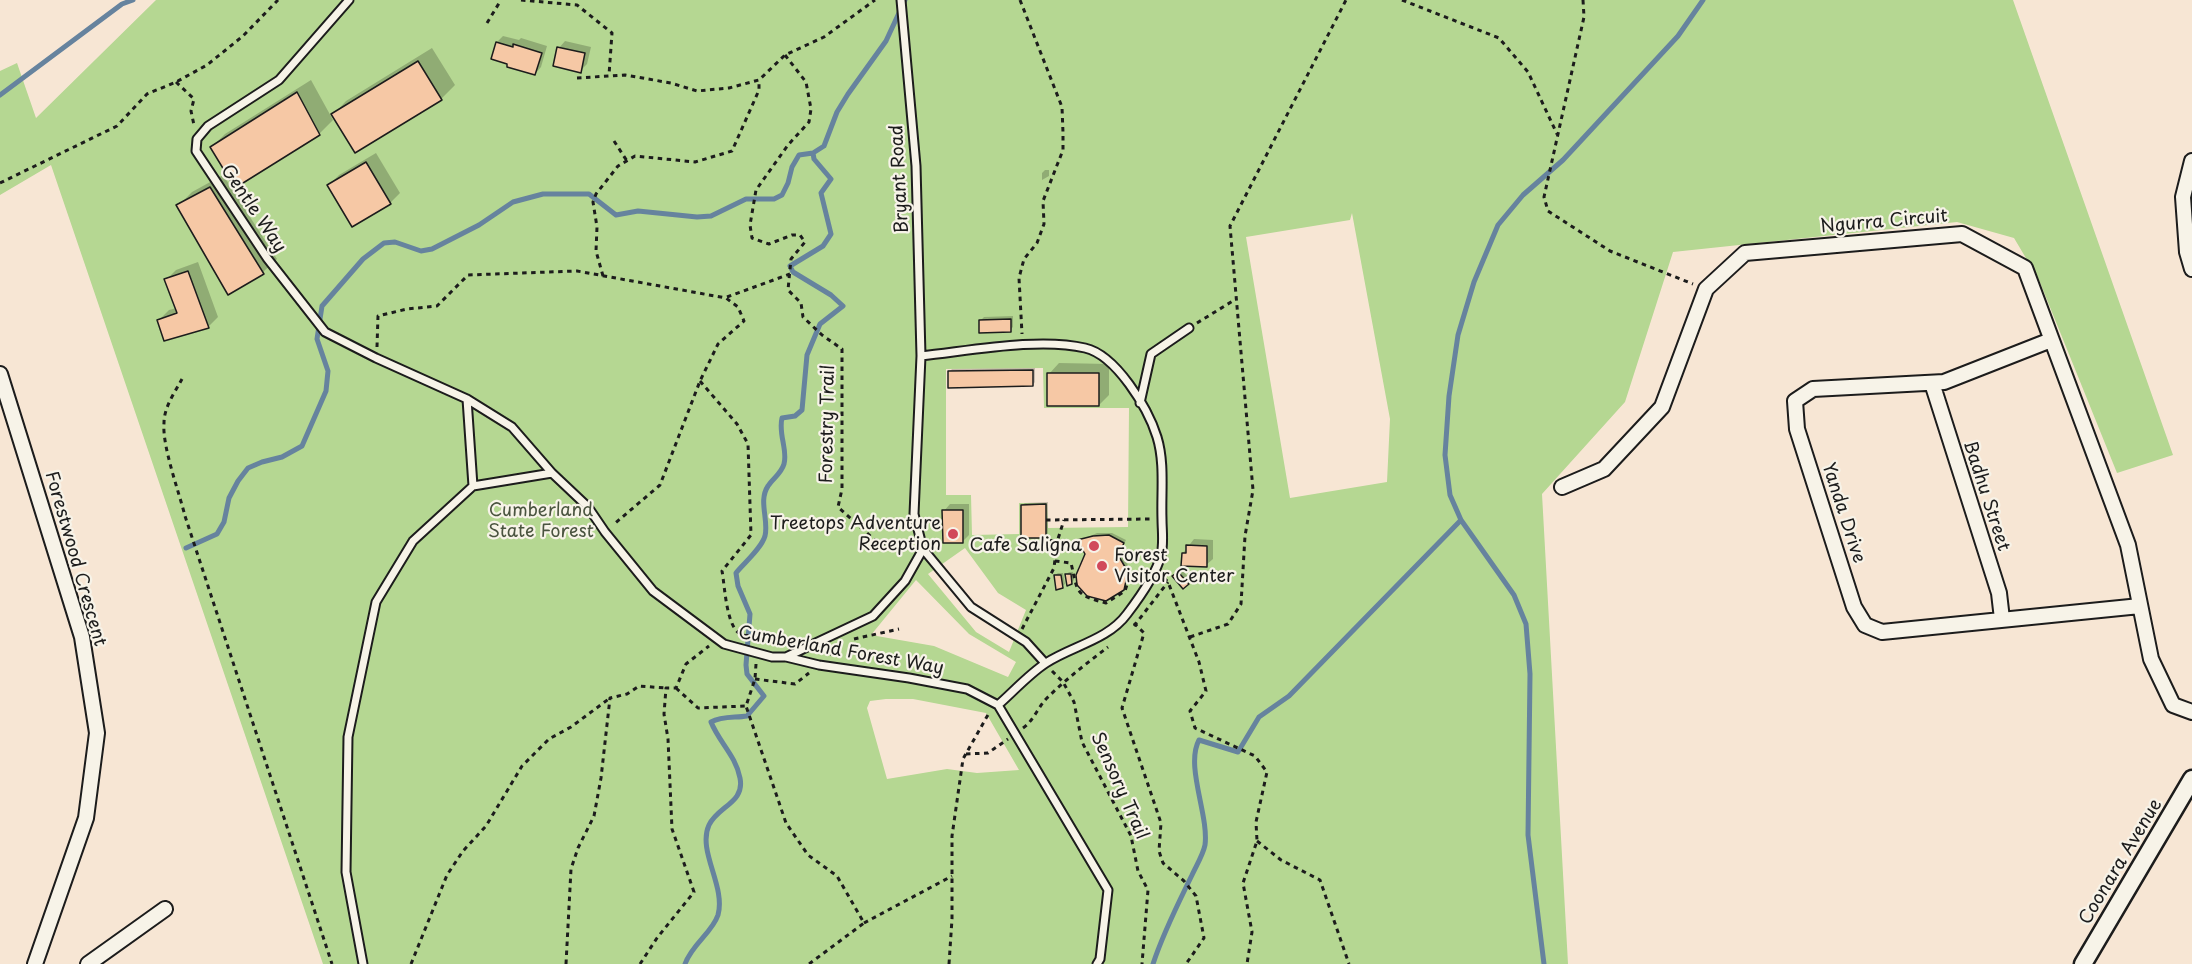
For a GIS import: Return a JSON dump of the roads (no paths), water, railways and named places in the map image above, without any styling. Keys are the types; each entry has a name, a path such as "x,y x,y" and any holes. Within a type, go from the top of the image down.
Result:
{"street":[{"path":"2192,161 2183,197 2188,205 2187,252 2192,269"},
{"name":"Ngurra Circuit","path":"1562,488 1604,470 1662,407 1706,289 1745,253 1962,234 2025,268 2127,545 2151,659 2173,705 2192,712"},
{"name":"Yanda Drive","path":"2051,340 1944,382 1813,389 1795,401 1797,429 1854,607 1865,625 1882,632 2140,606"},
{"name":"Forestwood Crescent","path":"0,374 82,637 97,733 86,818 34,964"},
{"name":"Badhu Street","path":"1932,383 1999,593 2001,620"},
{"name":"Coonara Avenue","path":"2083,964 2192,779"},
{"path":"88,964 165,909"}],"lane":[{"name":"Gentle Way","path":"349,0 279,80 207,126 197,138 196,152 267,258 325,332 467,399 512,427 552,473"},
{"name":"Bryant Road","path":"901,0 916,166 921,356 914,514 923,549"},
{"path":"1140,403 1151,354 1189,328"},
{"path":"921,356 1023,345 1048,344 1085,348 1104,356 1119,370 1157,436 1161,464 1162,552 1155,571 1126,616 1104,633 1045,663 998,705 1108,890 1100,959 1097,964"},
{"path":"467,399 473,486"},
{"path":"363,964 346,872 348,737 376,602 413,541 473,486 552,473"},
{"name":"Cumberland Forest Way","path":"552,473 588,507 605,532 653,591 721,642 772,657 786,657 819,665 967,689 998,705"},
{"path":"786,657 873,616 904,581 923,549 971,607 1026,642 1045,663"}],"waterway":[{"path":"0,95 122,4 133,0"},
{"path":"685,964 692,950 718,915 718,892 706,846 709,825 718,813 735,799 740,786 735,763 711,722 724,718 747,716 764,696 747,674 750,614 738,586 736,573 756,551 765,536 765,492 781,471 785,459 781,430 782,418 795,416 802,410 807,355 820,324 843,306 831,295 793,272 790,266 823,246 831,234 821,193 831,179 814,159 813,153 824,146 837,112 886,41 905,0"},
{"path":"1544,964 1528,835 1530,674 1526,624 1514,595 1461,520 1450,495 1445,455 1449,396 1458,335 1474,282 1498,225 1523,195 1563,160 1678,36 1703,0"},
{"path":"186,548 217,534 224,522 229,498 248,468 282,457 302,446 326,391 328,371 317,339 322,306 363,259 384,243 395,242 421,251 432,249 479,225 513,202 543,194 589,194 616,215 638,211 697,217 711,216 746,199 774,199 782,195 799,155 813,153"},
{"path":"1153,964 1205,845 1204,820 1195,763 1195,751 1199,740 1238,752 1259,717 1289,696 1461,520"}],"place":[{"name":"Treetops Adventure Reception","path":"953,534"},
{"name":"Cafe Saligna","path":"1094,546"},
{"name":"Forest Visitor Center","path":"1102,566"}],"park label":[{"name":"Cumberland State Forest","path":"541,521"}]}
